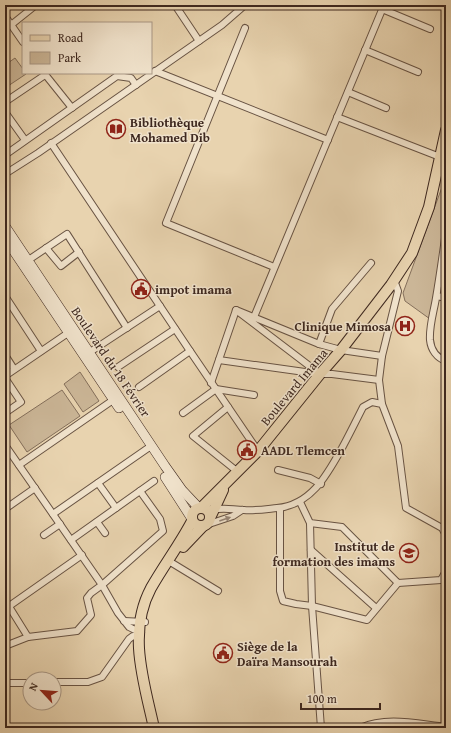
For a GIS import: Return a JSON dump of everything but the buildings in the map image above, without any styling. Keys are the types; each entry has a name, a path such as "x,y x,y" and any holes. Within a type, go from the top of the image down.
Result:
{"main road":[{"name":"Boulevard Imama","path":"142,622 153,596 172,563 228,482 258,451 341,350 394,280 412,253 442,169 440,157 446,130"},
{"name":"Boulevard du 18 Février","path":"5,226 90,352 116,398"},
{"name":"Boulevard du 18 Février","path":"5,238 68,333 116,398 149,448 192,520"},
{"name":"Boulevard du 18 Février","path":"149,448 182,490 206,515"},
{"name":"Boulevard Imama","path":"154,728 139,657 142,622 151,588 181,542 192,520 194,512 206,515"},
{"path":"192,520 196,525 206,515"},
{"name":"Boulevard Imama","path":"140,634 161,728"}],"street":[{"path":"11,25 36,5"},
{"path":"175,5 199,41"},
{"path":"152,73 222,25 245,5"},
{"path":"254,317 383,7 430,29"},
{"path":"5,16 22,41"},
{"path":"245,28 216,95 166,223 274,268"},
{"path":"365,50 418,72"},
{"path":"155,71 328,140"},
{"path":"5,102 45,74 72,108"},
{"path":"5,174 151,74"},
{"path":"5,154 117,76 131,78 136,84"},
{"path":"348,92 386,108"},
{"path":"5,112 25,140"},
{"path":"337,117 440,157"},
{"path":"51,143 258,451"},
{"path":"446,231 430,340 435,354 446,361"},
{"path":"27,260 67,234 127,328"},
{"path":"46,248 61,266 79,252"},
{"path":"319,344 332,309 371,263"},
{"path":"394,280 398,291 382,356 379,380 382,404 398,446 406,508 442,528 446,535"},
{"path":"5,296 41,351"},
{"path":"437,296 446,298"},
{"path":"90,352 160,306"},
{"path":"236,310 319,344 341,350 382,356"},
{"path":"211,383 236,310"},
{"path":"236,310 320,374"},
{"path":"118,367 175,329"},
{"path":"5,413 21,402 5,377 14,369 68,333"},
{"path":"139,386 190,351"},
{"path":"5,356 14,369"},
{"path":"220,360 320,374 379,380"},
{"path":"183,413 216,390 254,395"},
{"path":"19,465 116,398"},
{"path":"206,515 234,508 242,510 280,508 300,502 321,484 334,464 363,407 372,402 382,404"},
{"path":"228,407 193,436 238,472"},
{"path":"5,444 72,540 102,585 118,613 133,630 140,634"},
{"path":"53,514 149,448"},
{"path":"278,470 310,478 321,484"},
{"path":"72,540 154,481"},
{"path":"98,483 116,508"},
{"path":"5,509 35,488"},
{"path":"5,646 28,637 78,631 91,615 87,598 91,593 164,531 160,520 140,491"},
{"path":"300,502 310,523 312,606 321,728"},
{"path":"280,508 280,591 283,601 312,606 367,620 398,583 441,580 446,570"},
{"path":"206,515 234,516 242,510"},
{"path":"97,522 105,532"},
{"path":"310,523 342,527 398,583"},
{"path":"44,535 60,524"},
{"path":"311,550 376,608"},
{"path":"7,608 82,555"},
{"path":"172,563 218,591"},
{"path":"5,600 7,608 28,637"},
{"path":"124,621 142,622"},
{"path":"62,682 88,682 102,677 129,639 132,636 140,634"},
{"path":"5,683 22,683"},
{"path":"360,728 368,724 396,721 446,727"}],"green space":[{"path":"15,58 22,68 22,74 26,74 5,88 5,65"},
{"path":"445,179 446,201 444,228 430,319 405,301 403,293"},
{"path":"80,372 99,401 83,412 64,384"},
{"path":"62,390 80,416 27,452 9,425"}],"place":[{"name":"Bibliothèque Mohamed Dib","path":"116,129"},
{"name":"impot imama","path":"141,289"},
{"name":"Clinique Mimosa","path":"405,326"},
{"name":"AADL Tlemcen","path":"247,450"},
{"name":"Institut de formation des imams","path":"409,553"},
{"name":"Siège de la Daïra Mansourah","path":"223,653"}]}
